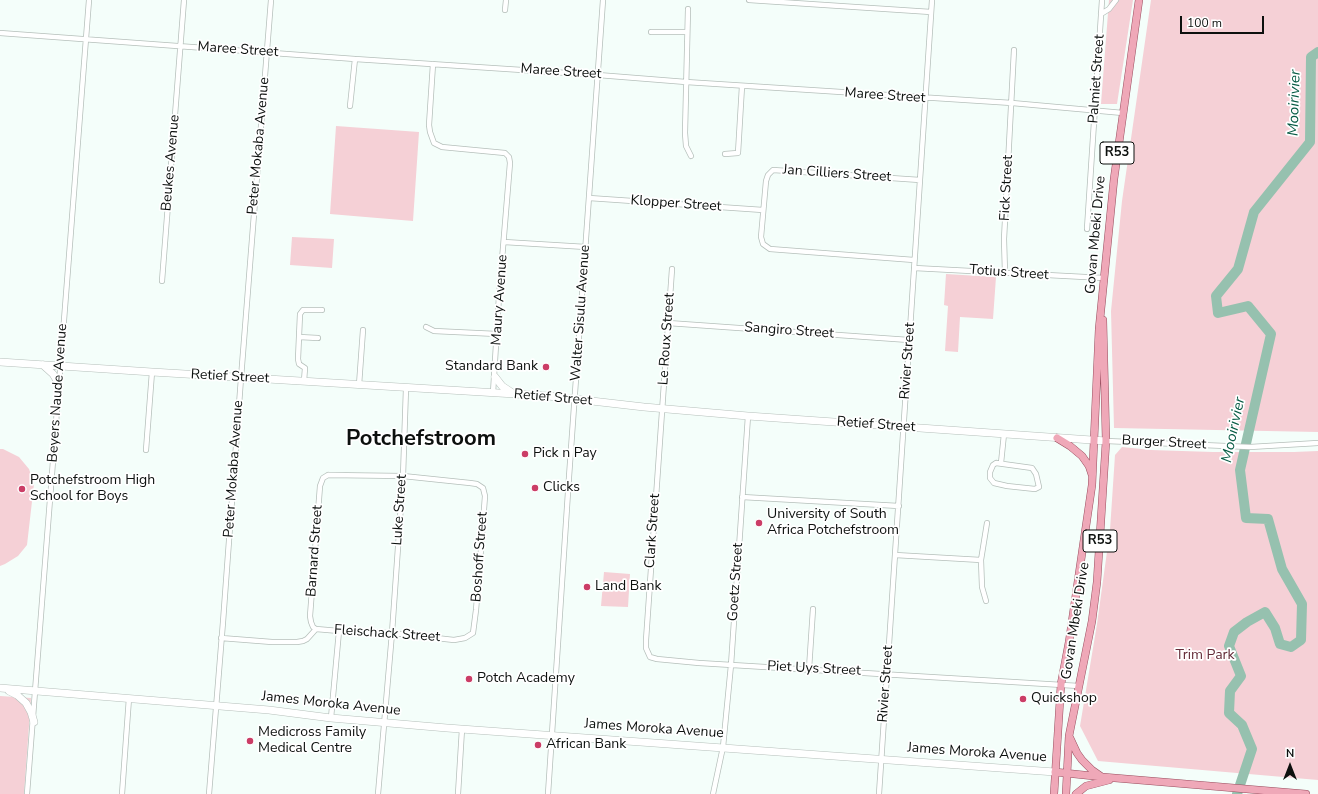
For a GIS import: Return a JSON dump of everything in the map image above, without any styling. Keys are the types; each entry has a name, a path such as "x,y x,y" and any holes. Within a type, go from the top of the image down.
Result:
{"main road":[{"name":"Govan Mbeki Drive","path":"1054,794 1061,684 1081,565 1093,477 1099,329 1114,179 1138,0"},
{"name":"Govan Mbeki Drive","path":"1066,794 1069,736 1092,621 1097,582 1106,441 1104,330 1102,306"},
{"path":"1057,438 1082,456 1089,466 1093,477"},
{"path":"1069,736 1076,753 1092,770 1103,778"},
{"name":"James Moroka Avenue","path":"1055,772 1067,772 1103,778 1306,794"},
{"path":"1076,794 1092,783 1116,778"}],"street":[{"name":"Beyers Naude Avenue","path":"28,794 89,0"},
{"name":"Beukes Avenue","path":"162,281 184,0"},
{"name":"Peter Mokaba Avenue","path":"209,794 271,0"},
{"path":"505,10 506,0"},
{"name":"Walter Sisulu Avenue","path":"548,794 574,399 603,0"},
{"path":"749,0 931,12"},
{"name":"Rivier Street","path":"879,794 932,0"},
{"name":"Palmiet Street","path":"1087,229 1102,0"},
{"path":"1101,14 1116,0"},
{"path":"688,8 685,133 686,146 690,156"},
{"path":"651,32 687,32"},
{"name":"Maree Street","path":"0,33 355,59 598,74 686,82 1123,113"},
{"name":"Fick Street","path":"1004,273 1004,240 1014,50"},
{"path":"350,106 355,59"},
{"path":"433,64 429,125 434,144 442,147 500,152 509,156 510,163 504,242"},
{"path":"725,154 738,153 742,86"},
{"name":"Jan Cilliers Street","path":"763,210 766,178 773,170 920,180"},
{"name":"Klopper Street","path":"589,198 763,210"},
{"path":"763,210 761,237 763,244 770,250 914,260"},
{"name":"Maury Avenue","path":"494,392 504,242 586,247"},
{"name":"Totius Street","path":"914,268 1104,278"},
{"name":"Le Roux Street","path":"662,408 672,269"},
{"path":"304,381 305,368 298,361 300,314 302,311 322,310"},
{"name":"Sangiro Street","path":"668,323 909,340"},
{"path":"426,327 434,331 497,334"},
{"path":"360,384 363,330"},
{"path":"299,337 318,338"},
{"name":"Retief Street","path":"0,362 241,378 494,392 748,416 1106,441"},
{"path":"43,365 53,374 59,384"},
{"path":"146,450 152,372"},
{"path":"495,377 502,386 515,394"},
{"name":"Luke Street","path":"378,794 392,633 403,476 406,388"},
{"name":"Clark Street","path":"647,654 646,640 662,408"},
{"name":"Goetz Street","path":"713,794 723,747 731,665 748,416"},
{"path":"1001,463 1004,434"},
{"name":"Burger Street","path":"1106,441 1250,447 1318,442"},
{"path":"1001,463 1032,468 1036,474 1039,487 1035,489 994,483 990,478 991,468 994,464 1001,463"},
{"name":"Barnard Street","path":"310,616 320,486 322,478 335,475 403,476"},
{"name":"Boshoff Street","path":"403,476 477,484 483,488 484,496 473,633"},
{"path":"742,497 899,506"},
{"path":"986,601 982,587 981,560 987,523"},
{"path":"895,554 981,560"},
{"path":"809,669 813,609"},
{"name":"Fleischack Street","path":"310,616 312,625 316,629 392,633 454,640 465,638 473,633"},
{"path":"222,638 272,642 303,642 316,629"},
{"path":"331,718 339,630"},
{"name":"Piet Uys Street","path":"647,654 650,657 657,659 731,665 887,673 1079,686"},
{"path":"3,688 17,694 26,703 34,722"},
{"name":"James Moroka Avenue","path":"3,688 35,692 129,698 269,710 384,723 1055,772"},
{"path":"122,794 129,698"},
{"path":"458,794 462,729"}],"green space":[{"path":"1109,0 1133,0 1117,104 1101,104"},
{"path":"1151,0 1318,0 1318,432 1114,428 1111,311 1122,201"},
{"path":"336,126 419,132 413,221 330,214"},
{"path":"292,237 334,239 332,268 290,265"},
{"path":"946,274 996,277 993,319 960,317 958,352 945,351 948,306 944,305"},
{"name":"Trim Park","path":"1122,447 1151,450 1213,452 1318,451 1318,780 1098,761 1080,726 1097,624 1110,530 1115,455"},
{"path":"0,449 19,457 29,469 34,484 27,545 18,556 0,566"},
{"path":"604,572 630,574 628,607 601,606"},
{"path":"0,696 31,698 24,794 0,794"}],"waterway":[{"name":"Mooirivier","path":"1237,794 1252,749 1242,725 1229,713 1230,691 1241,676 1229,646 1234,632 1247,622 1265,612 1275,628 1280,644 1291,647 1301,640 1302,604 1282,569 1268,519 1246,518 1240,470 1271,334 1248,306 1218,313 1216,296 1238,269 1254,212 1310,142 1311,57 1318,52"}],"place":[{"name":"Standard Bank","path":"546,367"},
{"name":"Pick n Pay","path":"525,454"},
{"name":"Clicks","path":"535,488"},
{"name":"Potchefstroom High School for Boys","path":"22,489"},
{"name":"University of South Africa Potchefstroom","path":"759,523"},
{"name":"Land Bank","path":"587,587"},
{"name":"Potch Academy","path":"469,679"},
{"name":"Quickshop","path":"1023,699"},
{"name":"Medicross Family Medical Centre","path":"250,741"},
{"name":"African Bank","path":"538,745"}],"district":[{"name":"Potchefstroom","path":"421,440"}]}
